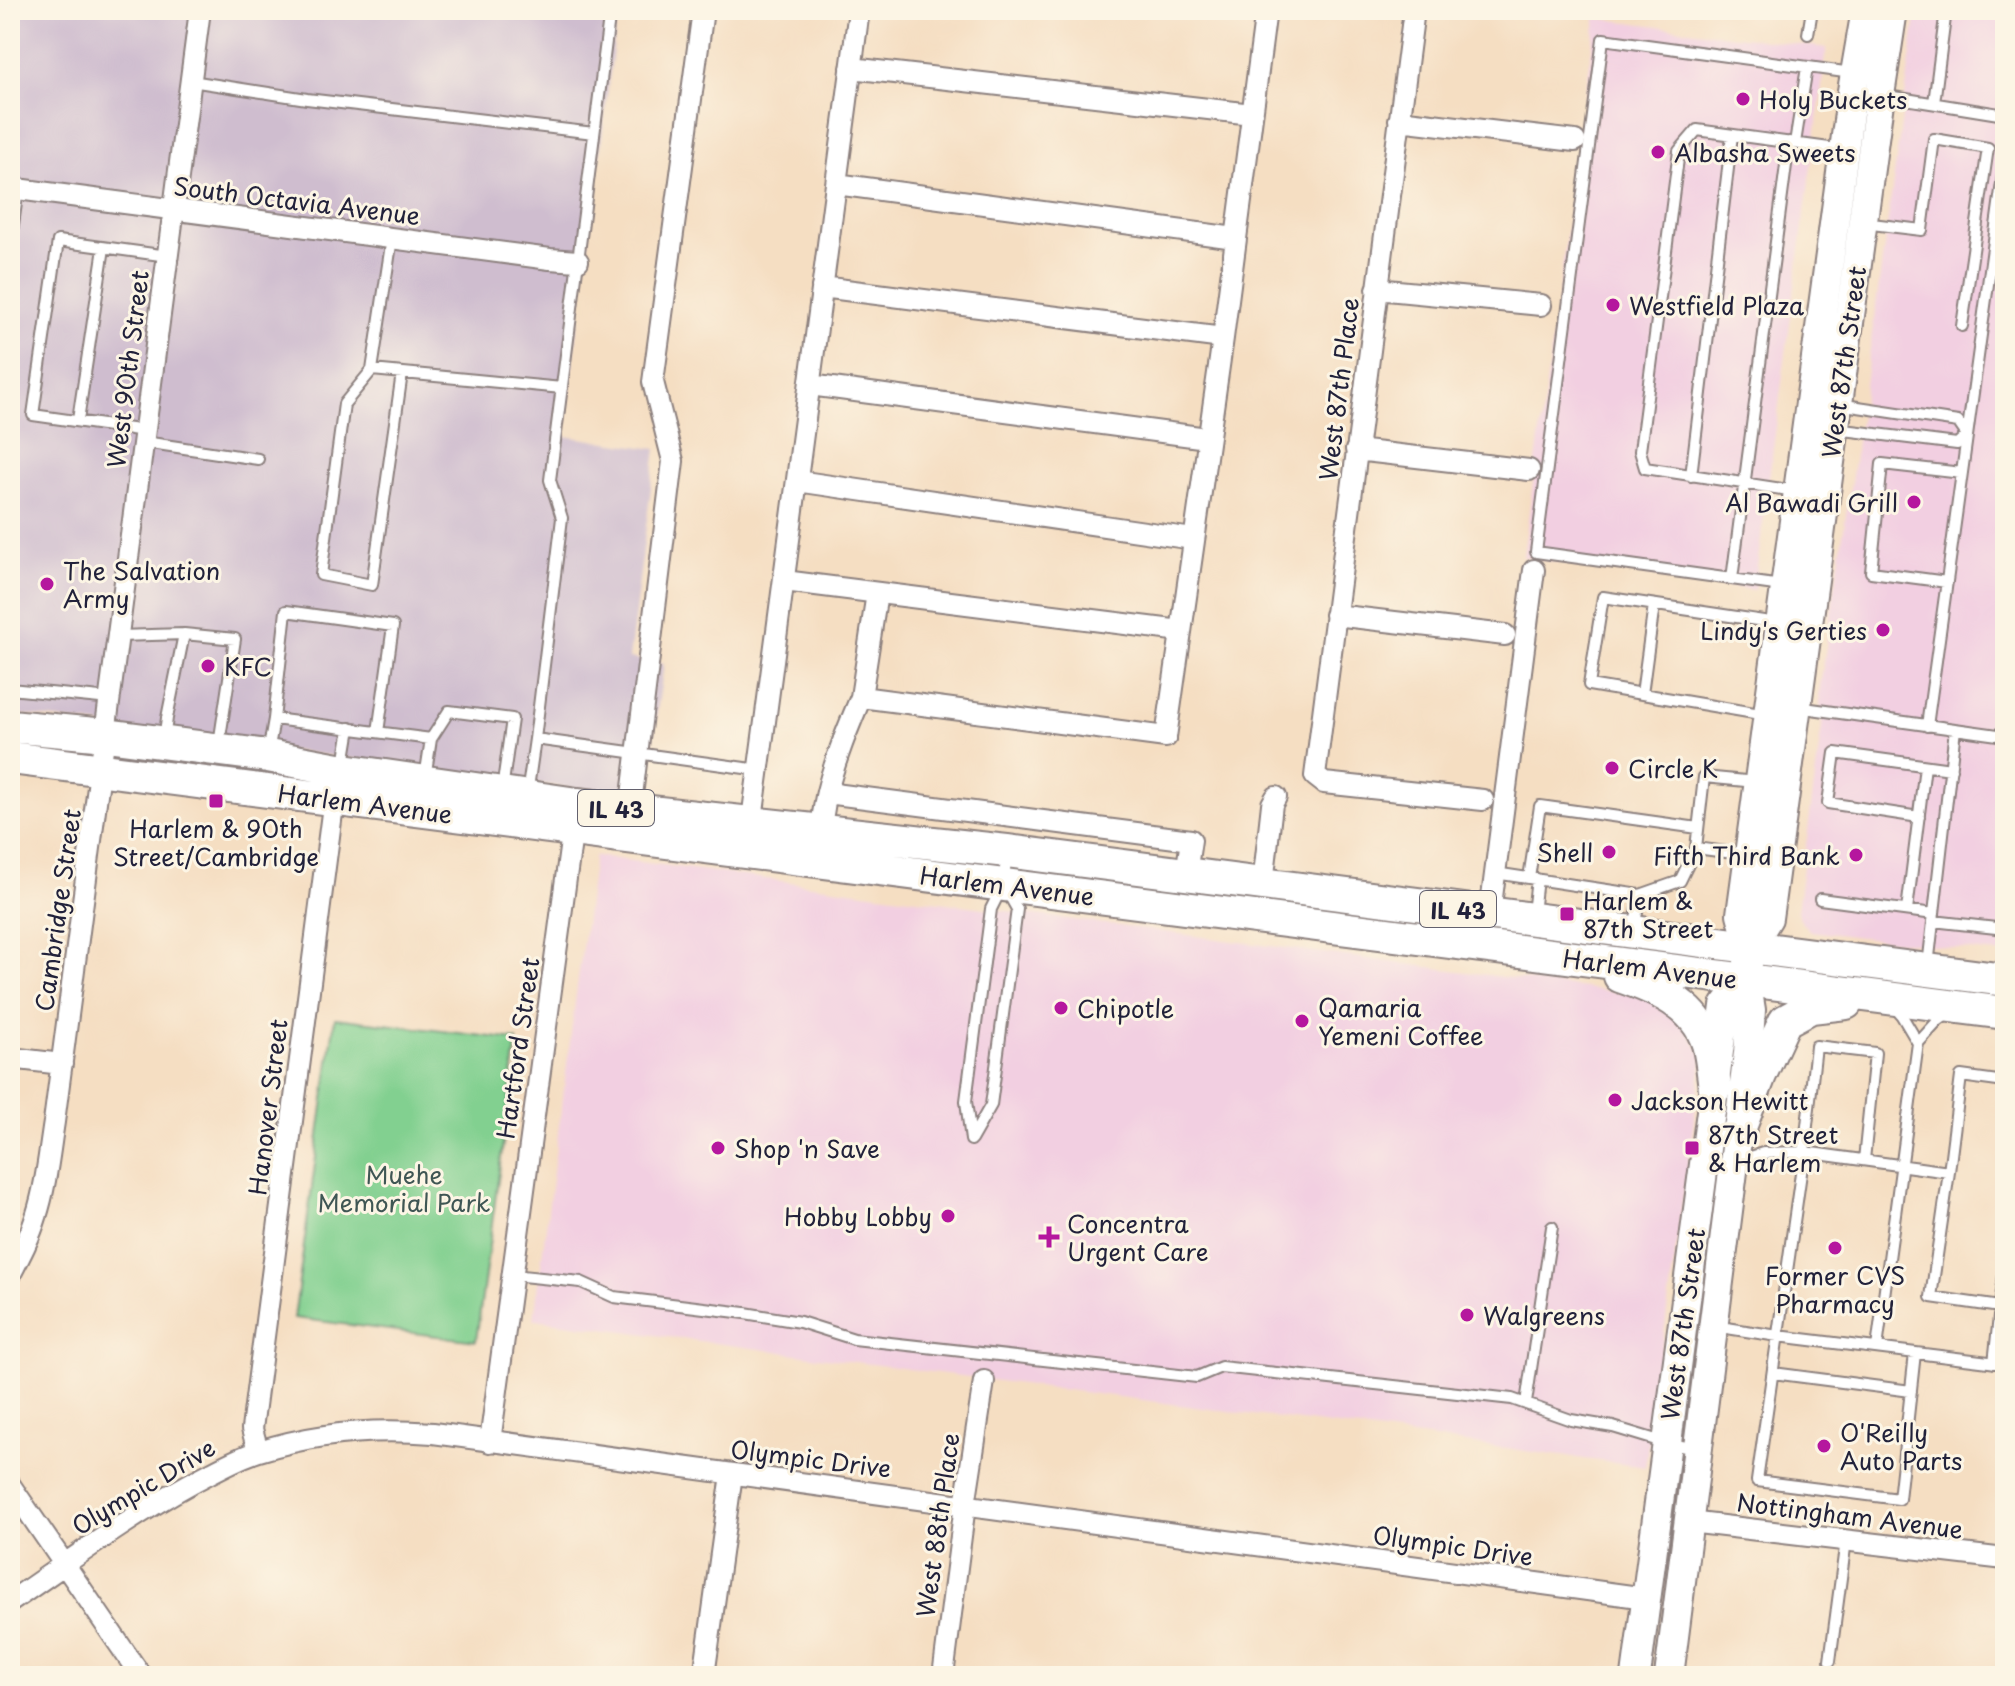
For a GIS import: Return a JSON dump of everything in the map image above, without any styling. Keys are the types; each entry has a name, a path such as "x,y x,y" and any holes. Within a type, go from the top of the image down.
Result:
{"main road":[{"name":"West 87th Street","path":"1750,947 1768,918 1893,10"},
{"name":"West 87th Street","path":"1669,1676 1748,1053 1751,1010 1746,980 1750,947 1741,914 1865,13"},
{"name":"Harlem Avenue","path":"10,726 268,756 338,780"},
{"name":"Harlem Avenue","path":"10,758 101,769 338,780 423,796 574,817 814,846 1003,885 2005,1013"},
{"name":"Harlem Avenue","path":"814,846 1007,851 2005,980"},
{"path":"1560,956 1668,995 1691,1013 1707,1041 1715,1088"},
{"name":"West 87th Street","path":"1636,1676 1725,1006 1746,980"},
{"path":"1735,1149 1760,1075 1785,1021 1811,1007 1887,998"}],"street":[{"name":"West 90th Street","path":"106,735 200,10"},
{"path":"628,823 673,461 653,382 703,10"},
{"path":"750,838 859,10"},
{"path":"861,697 1166,737 1266,10"},
{"name":"West 87th Place","path":"1414,10 1315,776 1324,783 1483,800"},
{"path":"851,68 1252,114"},
{"path":"1399,120 1575,141"},
{"path":"836,184 1235,238"},
{"name":"South Octavia Avenue","path":"14,189 578,261"},
{"path":"822,287 1223,338"},
{"path":"1377,289 1541,305"},
{"path":"810,385 1207,438"},
{"path":"1356,450 1529,470"},
{"path":"797,481 1193,539"},
{"path":"1490,913 1534,570"},
{"path":"784,581 1181,631"},
{"path":"814,846 843,739 861,697 877,593"},
{"path":"1335,615 1505,635"},
{"name":"Cambridge Street","path":"10,1275 27,1243 44,1185 106,735"},
{"name":"Hanover Street","path":"258,1451 252,1429 338,780"},
{"path":"827,793 1191,840 1186,874"},
{"path":"1263,884 1272,804 1276,797"},
{"name":"Hartford Street","path":"490,1442 574,817"},
{"path":"10,1058 62,1064"},
{"name":"West 88th Place","path":"943,1676 984,1381"},
{"name":"Olympic Drive","path":"10,1602 157,1502 231,1462 258,1451 321,1435 377,1431 433,1433 1646,1598"},
{"path":"704,1676 732,1474"},
{"path":"10,1485 141,1676"},
{"name":"Nottingham Avenue","path":"1689,1522 2005,1559"}],"lane":[{"path":"511,808 535,739 562,518 550,480 610,10"},
{"path":"1808,34 1812,10"},
{"path":"1827,10 1865,13"},
{"path":"1934,103 1946,10"},
{"path":"1784,586 1536,552 1603,39 1855,73"},
{"path":"1732,579 1792,142 1807,67"},
{"path":"191,81 307,99 594,133"},
{"path":"1880,95 2005,115"},
{"path":"1797,492 1645,468 1640,451 1679,151 1697,130 1844,150"},
{"path":"1691,476 1732,135"},
{"path":"1862,223 1922,230 1934,139 1988,148 1962,326"},
{"path":"1927,726 2005,161"},
{"path":"10,246 14,189"},
{"path":"392,238 372,370 344,404 321,575 372,585 402,373"},
{"path":"168,256 58,241 33,415 78,420 145,437 258,459"},
{"path":"78,420 104,248"},
{"path":"372,370 562,388"},
{"path":"1836,416 1957,444 1967,435"},
{"path":"1836,416 1958,422 1967,435"},
{"path":"1947,582 1871,572 1882,464 1962,473"},
{"path":"1766,715 1589,685 1603,597 1779,623"},
{"path":"1642,694 1654,605"},
{"path":"268,756 286,611 393,626 378,732"},
{"path":"119,636 184,634 235,639 218,750"},
{"path":"164,743 184,634"},
{"path":"10,689 110,699"},
{"path":"1795,707 2005,736"},
{"path":"423,796 431,739 449,711 512,719 511,808"},
{"path":"274,719 431,739"},
{"path":"338,780 350,728"},
{"path":"1928,970 1955,729"},
{"path":"535,739 759,770"},
{"path":"1919,817 1828,803 1835,753 1951,769"},
{"path":"1907,910 1925,766"},
{"path":"1495,873 1640,895 1680,881 1696,848 1704,777 1758,782"},
{"path":"1532,919 1540,806 1698,828"},
{"path":"1696,848 1749,855"},
{"path":"1003,885 1017,909 991,1105 971,1140 966,1101 991,909 1003,885 1007,851"},
{"path":"1633,932 1640,895"},
{"path":"1820,899 1907,910 1934,918 2005,929"},
{"path":"1887,998 1918,1043"},
{"path":"1877,1348 1918,1043 1938,1021 1957,1007"},
{"path":"1864,1160 1875,1053 1816,1046 1757,1481 1899,1499 1915,1353"},
{"path":"2000,1307 1931,1297 1961,1076 2005,1082"},
{"path":"1735,1149 1763,1153 1804,1152 1949,1172"},
{"path":"1526,1403 1552,1227"},
{"path":"1713,1326 2000,1364 2000,1307 2005,1267"},
{"path":"512,1275 581,1282 614,1297 800,1322 854,1339 1197,1377 1221,1367 1512,1399 1571,1420 1613,1427 1698,1449"},
{"path":"1773,1373 1911,1391"},
{"path":"1830,1661 1846,1540"}],"shaded area":[{"path":"10,10 618,10 564,436 656,449 629,658 664,664 647,798 10,713"},
{"path":"1917,10 2005,10 2005,954 1810,931 1797,912 1822,726 1819,693"},
{"name":"Westfield Plaza","path":"1596,18 1827,48 1754,590 1523,557"},
{"path":"594,856 1668,999 1703,1056 1645,1467 534,1319"}],"green space":[{"name":"Muehe Memorial Park","path":"335,1018 517,1040 476,1341 294,1318"}],"place":[{"name":"Holy Buckets","path":"1743,99"},
{"name":"Albasha Sweets","path":"1658,152"},
{"name":"Westfield Plaza","path":"1613,305"},
{"name":"Al Bawadi Grill","path":"1914,502"},
{"name":"The Salvation Army","path":"47,584"},
{"name":"Lindy's Gerties","path":"1883,630"},
{"name":"KFC","path":"208,666"},
{"name":"Circle K","path":"1612,768"},
{"name":"Harlem & 90th Street/Cambridge","path":"216,801"},
{"name":"Shell","path":"1609,852"},
{"name":"Fifth Third Bank","path":"1856,855"},
{"name":"Harlem & 87th Street","path":"1567,914"},
{"name":"Chipotle","path":"1061,1008"},
{"name":"Qamaria Yemeni Coffee","path":"1302,1021"},
{"name":"Jackson Hewitt","path":"1615,1100"},
{"name":"Shop 'n Save","path":"718,1148"},
{"name":"87th Street & Harlem","path":"1692,1148"},
{"name":"Hobby Lobby","path":"948,1216"},
{"name":"Concentra Urgent Care","path":"1049,1237"},
{"name":"Former CVS Pharmacy","path":"1835,1248"},
{"name":"Walgreens","path":"1467,1315"},
{"name":"O'Reilly Auto Parts","path":"1824,1446"}]}
